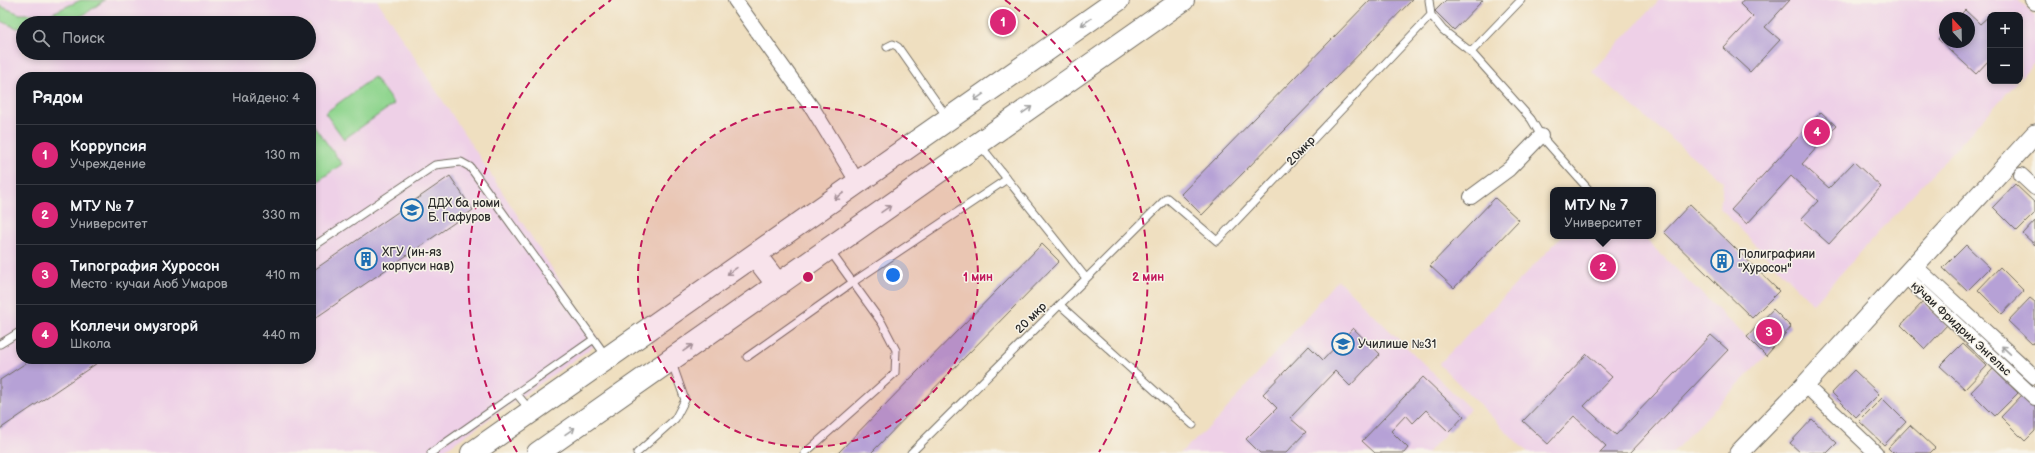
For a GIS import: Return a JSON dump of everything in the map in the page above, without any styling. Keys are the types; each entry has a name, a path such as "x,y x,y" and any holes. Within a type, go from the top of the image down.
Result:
{"highway":[{"path":"472,453 1118,0"},
{"path":"538,453 979,144 1177,2"},
{"path":"755,255 778,285"}],"main road":[{"path":"1739,453 1805,386 2035,134"}],"street":[{"path":"735,0 813,109 858,183"},
{"path":"1471,198 1509,170 1541,136"},
{"path":"2021,175 2035,188"},
{"name":"кӯчаи Фридрих Энгельс","path":"1910,271 2035,377"},
{"name":"кӯчаи Фридрих Энгельс","path":"1910,271 2035,398"},
{"path":"1805,386 1876,453"}],"lane":[{"path":"1428,0 1430,15 1443,30 1471,52 1531,119 1541,136 1587,187"},
{"path":"1471,52 1521,0"},
{"name":"20мкр","path":"1166,198 1217,240 1430,15"},
{"path":"887,47 893,44 898,47 948,119"},
{"path":"979,144 1086,278"},
{"path":"316,245 435,165 461,162 470,167 608,358"},
{"path":"747,358 853,282 1007,179"},
{"name":"20 мкр","path":"911,453 1166,198"},
{"path":"805,453 895,373 896,350 882,323 828,249"},
{"path":"1060,305 1193,425"},
{"path":"0,344 16,334"},
{"path":"430,453 594,339"},
{"path":"637,453 675,419 685,400 671,360"},
{"path":"516,393 531,412"}],"shaded area":[{"name":"ДДХ ба номи Б. Гафуров","path":"0,0 377,0 600,342 440,453 0,453"},
{"path":"1659,0 2018,0 2035,16 2035,62 2023,76 2023,12 1987,12 1987,84 2015,84 1813,304 1720,208 1723,182 1592,72"},
{"path":"1559,239 1645,239 1766,356 1672,453 1528,453 1439,364"},
{"name":"Училише №31","path":"1338,280 1470,409 1427,453 1180,453 1218,419"}],"green space":[{"path":"81,0 105,0 80,16 16,16 16,28 0,21 0,6 20,14 50,14"},
{"path":"374,77 394,104 344,139 325,113"},
{"path":"316,128 342,164 316,182"}],"building":[{"path":"1370,0 1412,0 1202,215 1181,194"},
{"path":"1446,0 1483,0 1454,30 1435,11"},
{"path":"1743,0 1790,0 1765,27 1780,40 1750,72 1724,48 1753,17 1740,4"},
{"path":"1987,18 1987,62 1976,74 1948,48 1975,48 1975,19 1980,24"},
{"path":"1821,112 1836,126 1802,164 1829,188 1854,162 1881,187 1829,244 1801,219 1818,201 1791,176 1747,224 1731,210"},
{"name":"ХГУ (ин-яз корпуси нав)","path":"450,176 473,210 316,318 316,269"},
{"path":"2015,184 2035,203 2035,213 2017,231 1993,207"},
{"path":"1495,198 1519,220 1454,288 1430,266"},
{"name":"Полиграфияи \"Хуросон\"","path":"1690,204 1779,291 1752,318 1664,232"},
{"path":"2035,221 2035,245 2023,234"},
{"path":"1042,244 1059,261 871,453 838,453"},
{"path":"1966,245 1990,268 1967,291 1943,268"},
{"path":"2000,267 2024,291 2002,314 1978,290"},
{"path":"2030,298 2035,302 2035,342 2032,344 2008,321"},
{"path":"1923,302 1947,325 1925,349 1901,325"},
{"path":"1773,309 1791,327 1766,356 1747,337"},
{"path":"1353,328 1380,354 1350,386 1335,371 1290,418 1306,432 1286,453 1260,453 1246,439 1277,408 1263,394 1309,346 1323,360"},
{"path":"1711,335 1728,350 1630,453 1599,453 1606,446 1574,416 1548,444 1523,421 1587,354 1612,377 1584,406 1616,435"},
{"path":"1963,343 1987,366 1965,389 1940,366"},
{"path":"24,364 96,364 0,429 0,380"},
{"path":"1993,369 2018,393 1995,416 1971,392"},
{"path":"1854,370 1879,394 1856,417 1832,393"},
{"path":"1423,377 1464,416 1449,432 1426,410 1413,423 1406,415 1391,431 1408,448 1404,453 1375,453 1362,441"},
{"path":"2023,394 2035,405 2035,431 2025,441 2001,417"},
{"path":"1882,398 1906,422 1884,445 1859,421"},
{"path":"1812,419 1837,443 1827,453 1801,453 1790,443"},
{"path":"1910,425 1935,448 1930,453 1893,453 1888,448"}],"place":[{"name":"Коррупсия","path":"1003,22"},
{"name":"Коллечи омузгорй","path":"1817,132"},
{"name":"ДДХ ба номи Б. Гафуров","path":"412,210"},
{"name":"ХГУ (ин-яз корпуси нав)","path":"366,259"},
{"name":"Полиграфияи \"Хуросон\"","path":"1722,261"},
{"name":"МТУ № 7","path":"1603,267"},
{"name":"Типография Хуросон","path":"1769,332"},
{"name":"Училише №31","path":"1343,344"}]}
